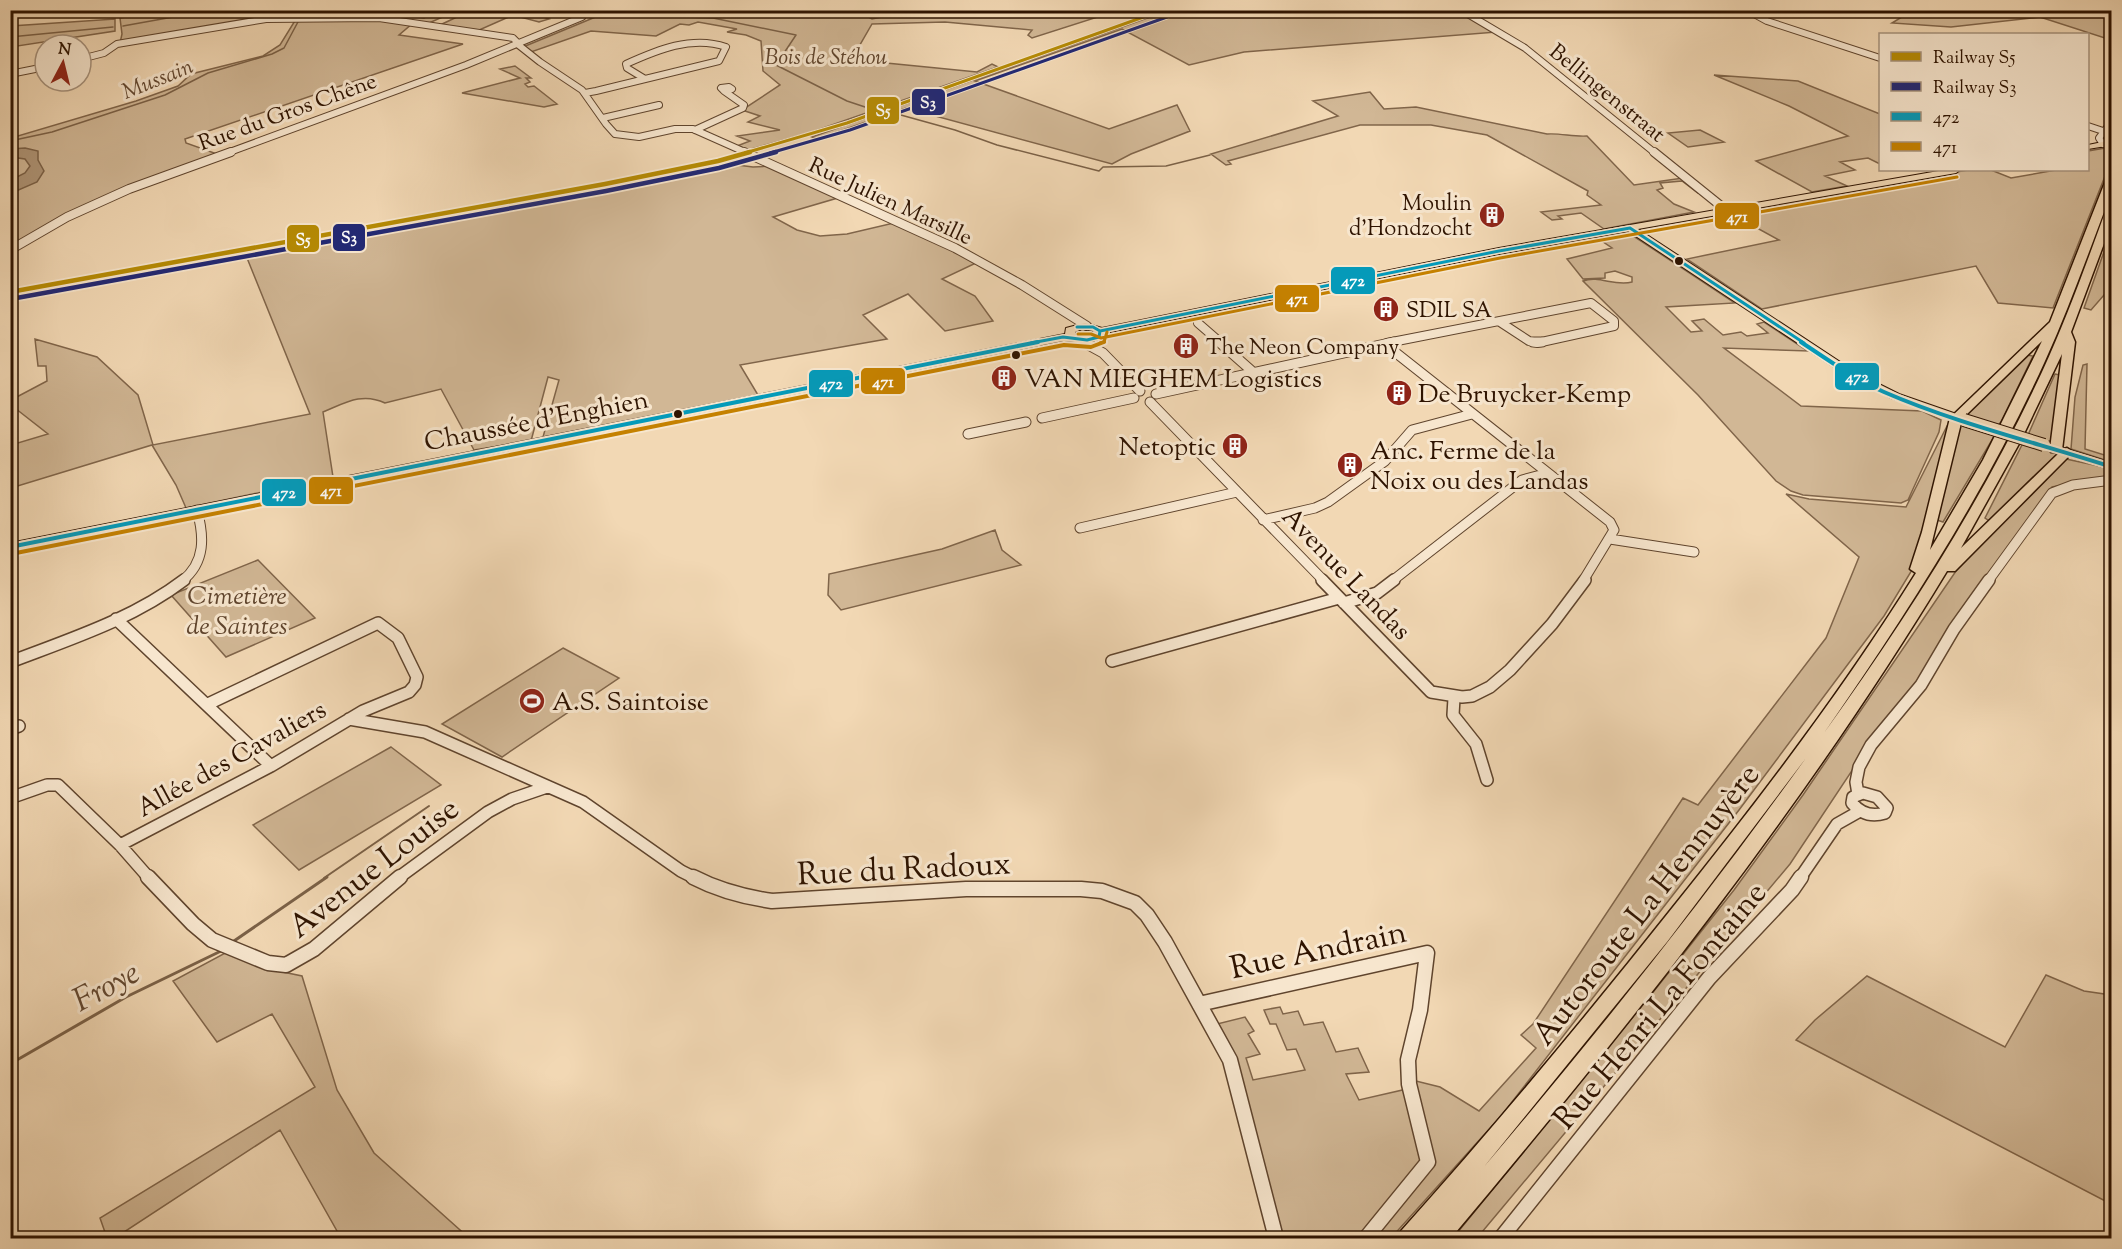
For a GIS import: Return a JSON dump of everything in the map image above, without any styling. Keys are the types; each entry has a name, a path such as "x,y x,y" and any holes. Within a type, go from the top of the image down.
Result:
{"highway":[{"path":"1912,600 1974,542 2056,449 2069,342 2061,327 2112,177"},
{"path":"1912,600 2012,445 2112,207"},
{"path":"1912,600 1905,590 1919,566 1960,419 2046,329 2061,327"},
{"name":"Autoroute La Hennuyère","path":"1409,1239 1570,1048 1722,859 1912,600"},
{"name":"Autoroute La Hennuyère","path":"1437,1239 1616,1024 1739,866 1881,665 1912,600"}],"main road":[{"path":"2089,147 2107,143"},
{"name":"Chaussée d'Enghien","path":"10,547 1074,335 1098,335 1545,243 1950,171"},
{"path":"1630,228 1852,375 1883,391 1960,419 2112,466"},
{"name":"Chaussée d'Enghien","path":"1074,335 1088,326"},
{"path":"1088,326 1098,335"}],"street":[{"path":"365,10 368,18"},
{"name":"Bellingenstraat","path":"1461,10 1525,48 1726,210"},
{"path":"1747,10 1767,21 1879,57"},
{"name":"Rue du Gros Chêne","path":"10,250 67,217 123,192 460,68 516,42 582,17"},
{"path":"93,56 104,53 117,44 252,20 368,18 485,33 513,38 516,42"},
{"name":"Rue Julien Marsille","path":"516,42 541,63 574,83 585,93 610,129 620,136 636,136 679,128 695,130 867,206 955,248 1022,285 1068,316 1088,326"},
{"path":"585,93 645,79 719,61 726,47 717,44 684,43 626,64 627,68 645,79"},
{"path":"10,74 33,69"},
{"path":"695,130 743,108 744,105 724,91"},
{"path":"603,118 659,105"},
{"path":"2107,143 2099,138 2112,121"},
{"path":"2089,126 2103,131"},
{"path":"1042,418 1137,395 1153,398 1253,372 1500,321 1591,303 1614,321 1614,326 1537,343 1529,341 1500,321"},
{"path":"1068,316 1074,335 1103,353 1137,395"},
{"path":"1198,323 1253,372"},
{"path":"1098,335 1103,353"},
{"path":"1386,345 1610,522 1614,530 1559,615 1525,657 1479,694 1454,698 1453,715 1474,736 1479,746 1487,780"},
{"name":"Avenue Landas","path":"1153,398 1263,520 1431,692 1454,698"},
{"path":"1263,520 1315,508 1328,502 1385,461 1412,430 1472,414"},
{"path":"968,434 1026,422"},
{"path":"1112,661 1377,593 1521,480 1548,473"},
{"path":"1860,811 1852,803 1853,797 1858,794 1856,782 1859,767 1871,745 1920,685 1954,629 2052,493 2062,487 2112,480"},
{"path":"1080,528 1237,492"},
{"path":"10,662 147,605 192,573 200,556 204,536 197,510"},
{"path":"1610,539 1694,552"},
{"path":"116,619 271,766"},
{"name":"Allée des Cavaliers","path":"120,845 271,766 349,718 409,692 416,685 417,677 398,638 378,623 208,704"},
{"name":"Rue du Radoux","path":"349,718 425,732 583,802 681,872 712,887 745,897 772,901 966,889 1058,889 1102,891 1135,903 1147,915 1230,1060 1275,1239"},
{"name":"Avenue Louise","path":"10,798 47,785 58,785 120,845 193,924 212,940 268,963 286,965 296,962 314,950 378,893 488,812 512,799 547,787"},
{"name":"Rue Henri La Fontaine","path":"1501,1239 1709,978 1792,890 1837,824 1860,811 1871,815 1881,815 1887,808 1879,798 1868,794 1858,794"},
{"name":"Rue Andrain","path":"1199,1004 1427,953 1420,1010 1408,1060 1409,1084 1428,1162 1366,1239"}],"green space":[{"path":"169,10 364,10 365,16 278,18 120,43 122,34 120,18"},
{"name":"Bois de Stéhou","path":"439,10 856,10 872,19 917,10 1032,17 1099,13 1104,15 1032,38 1028,35 1032,30 945,22 872,24 853,57 856,60 977,72 992,64 998,67 809,133 748,150 737,146 750,141 737,136 780,130 748,122 760,116 742,110 780,85 763,71 761,41 746,35 727,32 737,29 698,22 689,25 680,24 656,36 591,31 531,52 523,47 593,18 562,13 538,15 549,19 539,22 513,15 477,31 440,25 457,17 447,15 429,23 401,20 409,16 424,18"},
{"path":"1167,11 1459,11 1497,32 1244,52 1189,65 1122,29 975,81 1109,129 1177,105 1190,131 1131,154 1112,164 906,108 817,139 812,137"},
{"path":"1900,11 2111,11 2111,40 2040,17 1951,27 1892,23 1902,17"},
{"path":"115,19 115,31 93,34 33,33 33,44 11,47 11,26"},
{"path":"296,19 371,19 413,23 399,35 463,44 185,139 186,143 217,154 101,198 11,248 11,138 136,101 178,86 191,74 263,56 280,45"},
{"path":"515,66 531,78 526,78 530,82 525,84 528,87 534,86 557,104 544,107 462,93 520,78 500,69"},
{"path":"1714,75 1798,81 1879,114 1879,164 1868,158 1840,162 1855,170 1825,176 1847,186 1812,192 1756,161 1848,136 1789,106"},
{"path":"1370,92 1384,109 1416,107 1547,134 1587,136 1634,185 1683,178 1702,194 1682,181 1660,183 1663,188 1657,190 1674,204 1694,212 1604,229 1581,213 1558,216 1562,219 1552,220 1541,212 1601,205 1587,195 1588,191 1487,135 1431,125 1360,125 1228,161 1231,164 1226,165 1211,154 1338,116 1313,101"},
{"path":"1700,130 1724,142 1688,147 1668,133"},
{"path":"2111,147 2111,161 2053,308 1998,303 1976,266 1762,309 1687,259 1779,240 1728,212 1962,171 1994,171 2011,178 2050,171 2089,171 2089,151"},
{"path":"729,164 753,167 771,166 841,197 773,217 797,230 820,236 847,234 898,222 976,263 942,279 975,296 993,321 945,331 908,294 863,315 887,339 740,365 758,395 543,437 559,380 548,377 531,441 474,450 441,389 385,403 369,398 354,400 323,412 333,477 186,508 176,485 152,445 11,488 11,445 48,434 11,405 11,400 47,381 46,366 38,366 35,339 97,357 138,395 153,445 310,414 245,253"},
{"path":"1619,232 1630,234 1735,303 1666,307 1691,332 1702,331 1692,321 1704,319 1723,335 1741,332 1747,336 1768,333 1757,324 1764,322 1808,351 1724,348 1801,406 1922,411 1941,420 1939,432 1908,500 1901,503 1803,495 1791,491 1776,481 1698,395 1583,281 1595,279 1626,283 1632,282 1632,277 1615,271 1605,273 1605,278 1583,279 1567,259 1612,248 1596,237"},
{"path":"2106,246 2111,248 2111,287 2091,310 2084,308"},
{"path":"2027,355 2033,356 1998,425 1967,415 1966,413"},
{"path":"2087,364 2085,449 2111,457 2111,462 2071,449 2075,397 2083,365"},
{"path":"2055,374 2060,375 2052,440 2047,442 2028,435"},
{"path":"1960,424 1995,435 1943,522 1937,520"},
{"path":"1947,426 1951,427 1912,570 1884,616 1739,810 1501,1116 1391,1238 1374,1238 1435,1163 1412,1080 1440,1087 1479,1111 1536,1048 1521,1035 1533,1024 1683,798 1698,805 1826,638 1859,557 1786,494 1809,499 1906,507"},
{"path":"2023,443 2058,454 1991,522 1985,518"},
{"path":"2066,459 2111,469 2111,476 2052,487 1947,630 1920,678 1867,748 1790,864 1477,1238 1453,1238 1734,890 1803,795 1956,571"},
{"path":"995,530 1002,550 1021,565 841,610 828,595 829,574 942,549"},
{"name":"Cimetière de Saintes","path":"258,560 315,618 226,657 171,595"},
{"name":"A.S. Saintoise","path":"563,648 619,678 502,757 442,724"},
{"path":"391,747 441,785 299,870 253,825"},
{"path":"227,952 278,971 302,976 337,1090 374,1153 469,1238 341,1238 280,1130 115,1238 107,1238 100,1218 315,1087 272,1014 217,1042 173,981"},
{"path":"2046,975 2084,991 2111,995 2111,1204 1796,1040 1815,1020 1867,976 2005,1047"},
{"path":"1280,1007 1283,1014 1298,1011 1304,1025 1323,1022 1336,1052 1358,1048 1369,1072 1346,1074 1359,1100 1407,1089 1423,1159 1360,1238 1280,1238 1217,1024 1245,1017 1254,1031 1248,1034 1260,1054 1246,1058 1253,1080 1305,1070 1296,1049 1287,1050 1276,1024 1270,1024 1264,1010"}],"shaded area":[{"path":"25,148 38,151 38,160 44,171 37,182 16,191 17,202 11,206 11,180 25,173 30,166 25,159 11,157 11,149"}],"waterway":[{"path":"123,26 212,10"},
{"path":"254,19 271,10"},
{"name":"Mussain","path":"297,16 302,10"},
{"name":"Mussain","path":"596,14 713,18 796,35 776,65 847,101 865,107"},
{"name":"Mussain","path":"10,141 52,132 165,95 208,73 272,54 284,48 299,20"},
{"path":"10,37 113,27"},
{"path":"890,112 955,130 997,145 1099,171 1103,167 1166,166 1210,155"},
{"name":"Froye","path":"324,878 429,806"},
{"name":"Froye","path":"234,941 327,877"},
{"name":"Froye","path":"10,1064 126,997 221,951"}],"rail line":[{"name":"S5","path":"10,292 605,184 718,161 847,123 1163,10"},
{"name":"S3","path":"11,299 606,191 719,168 850,130 1167,17"}],"transit line":[{"name":"471","path":"1078,334 1091,334 1101,338 1500,258 1957,177"},
{"name":"472","path":"1630,228 1836,365 1883,391 1926,408 2112,467"},
{"name":"472","path":"1077,327 1093,327 1100,331 1499,251 1630,228"},
{"name":"472","path":"10,547 1063,337 1087,340 1099,337 1100,331"},
{"name":"471","path":"11,554 1064,345 1091,347 1104,342 1107,332"}],"place":[{"name":"Moulin d'Hondzocht","path":"1492,215"},
{"name":"SDIL SA","path":"1386,309"},
{"name":"The Neon Company","path":"1186,346"},
{"name":"VAN MIEGHEM Logistics","path":"1004,378"},
{"name":"De Bruycker-Kemp","path":"1399,393"},
{"name":"Netoptic","path":"1235,446"},
{"name":"Anc. Ferme de la Noix ou des Landas","path":"1350,465"},
{"name":"A.S. Saintoise","path":"532,701"}]}
